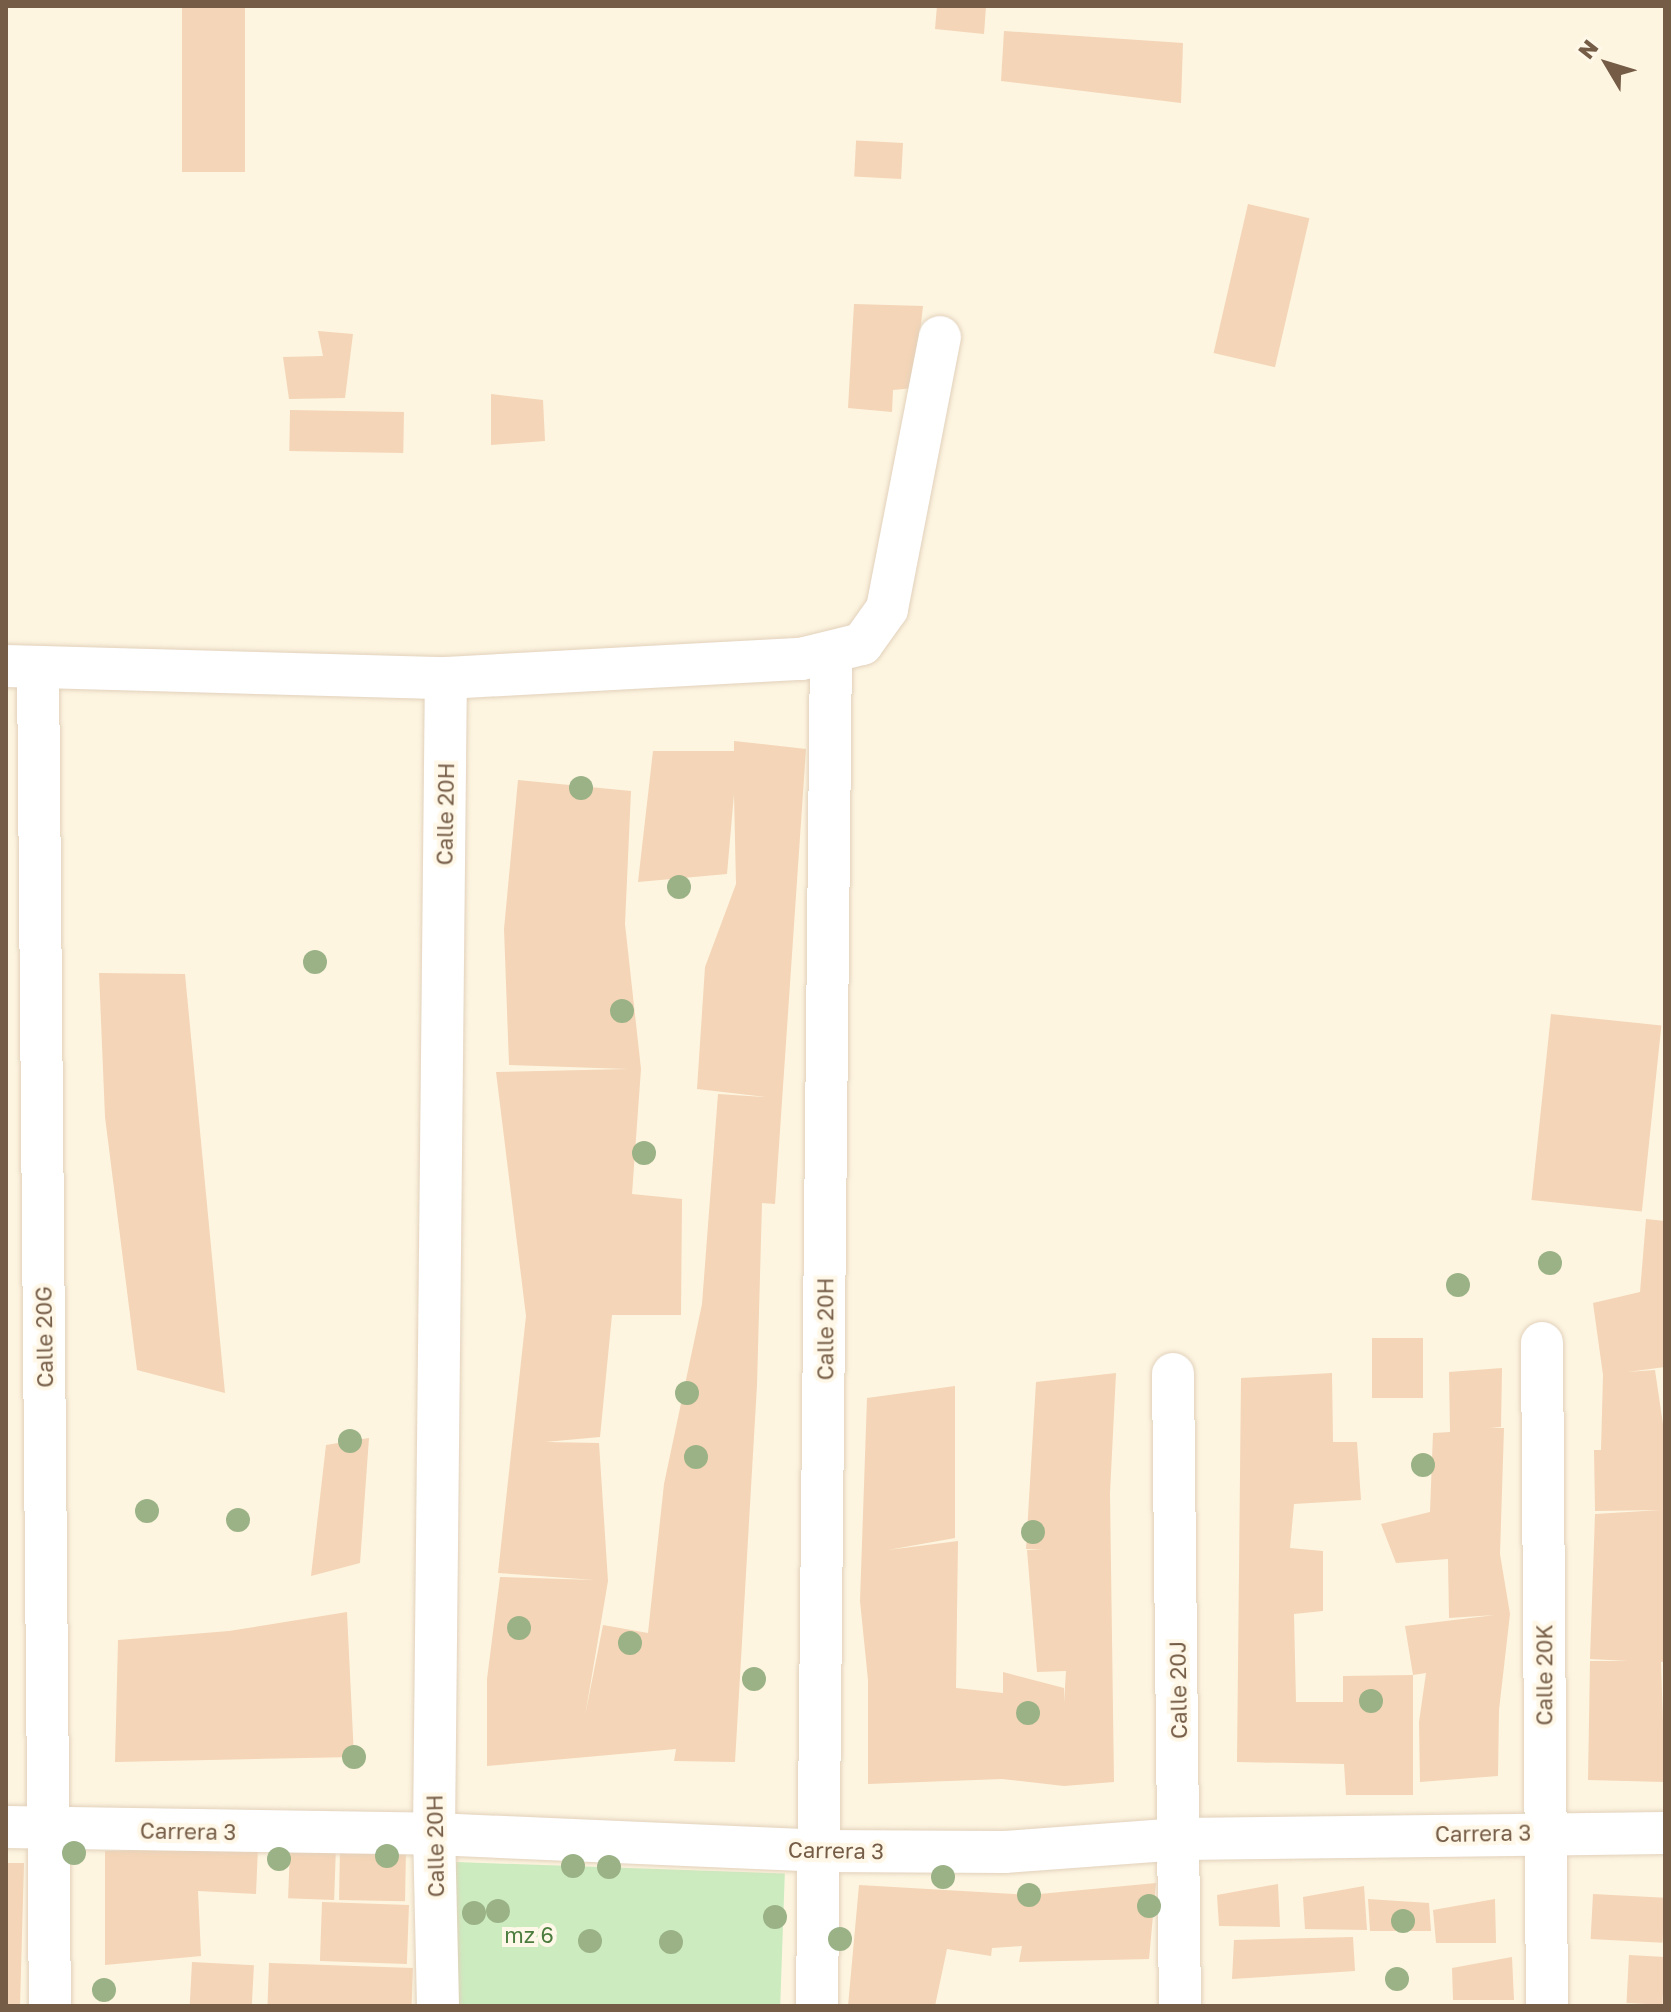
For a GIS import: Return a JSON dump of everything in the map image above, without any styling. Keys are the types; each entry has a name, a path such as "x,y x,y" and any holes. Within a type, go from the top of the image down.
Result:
{"street":[{"path":"22,666 446,678 801,659 862,644 887,609 940,337"},
{"name":"Calle 20H","path":"817,2006 831,652"},
{"name":"Calle 20G","path":"22,666 49,1830 50,2006"},
{"name":"Calle 20H","path":"438,2006 434,1834 446,678"},
{"name":"Calle 20K","path":"1542,1343 1547,2006"},
{"name":"Calle 20J","path":"1173,1374 1181,1839 1180,2006"},
{"name":"Carrera 3","path":"6,1827 434,1834 820,1851 1004,1852 1181,1839 1545,1832 1665,1833"}],"green space":[{"name":"mz 6","path":"456,1862 785,1873 780,2006 451,2006"}],"building":[{"path":"182,6 245,6 245,172 182,172"},
{"path":"937,6 986,6 984,34 935,29"},
{"path":"1004,31 1183,43 1181,103 1001,81"},
{"path":"856,141 903,143 901,179 854,176"},
{"path":"1248,204 1309,218 1275,367 1214,353"},
{"path":"854,304 923,306 914,388 893,390 892,412 848,408"},
{"path":"318,331 353,334 345,398 289,399 283,357 323,356"},
{"path":"491,394 543,400 545,441 491,445"},
{"path":"290,410 404,412 403,453 289,451"},
{"path":"734,741 806,749 775,1204 762,1203 757,1385 735,1762 674,1761 676,1749 487,1766 487,1679 500,1577 595,1580 498,1573 526,1316 496,1072 628,1069 509,1065 504,929 518,780 631,791 625,924 641,1069 632,1194 682,1199 681,1315 612,1315 600,1437 545,1442 599,1443 608,1581 585,1716 603,1625 648,1633 664,1484 702,1304 718,1094 766,1097 697,1089 705,967 736,884 734,794 727,874 638,882 653,751 734,751"},
{"path":"99,973 185,974 225,1393 137,1370 105,1117"},
{"path":"1551,1014 1661,1026 1642,1212 1531,1200"},
{"path":"1646,1219 1665,1221 1665,1367 1627,1372 1655,1370 1665,1438 1665,1662 1661,1662 1665,1782 1588,1780 1590,1661 1628,1661 1590,1659 1595,1514 1661,1510 1595,1511 1594,1450 1601,1450 1603,1375 1593,1303 1640,1292"},
{"path":"1372,1338 1423,1338 1423,1398 1372,1398"},
{"path":"1502,1368 1501,1427 1490,1428 1504,1428 1500,1554 1510,1614 1499,1710 1498,1776 1420,1782 1419,1722 1426,1673 1413,1675 1405,1626 1495,1615 1449,1618 1448,1559 1396,1563 1381,1524 1430,1512 1433,1433 1450,1432 1449,1372"},
{"path":"1116,1373 1110,1493 1114,1782 1064,1786 1002,1779 868,1784 868,1680 860,1601 867,1398 955,1386 955,1538 888,1550 958,1541 956,1688 1003,1693 1003,1672 1064,1688 1064,1703 1066,1671 1037,1672 1027,1550 1043,1550 1026,1549 1036,1382"},
{"path":"1332,1373 1333,1442 1357,1442 1361,1500 1294,1504 1290,1548 1323,1551 1323,1611 1294,1614 1296,1702 1343,1702 1343,1676 1413,1675 1413,1795 1346,1795 1344,1764 1237,1762 1241,1378"},
{"path":"369,1438 360,1563 311,1576 326,1445"},
{"path":"347,1612 354,1757 115,1762 118,1640 229,1631"},
{"path":"290,1844 336,1846 334,1900 288,1898"},
{"path":"258,1847 256,1894 198,1891 201,1956 105,1965 105,1851"},
{"path":"340,1847 406,1848 405,1901 339,1900"},
{"path":"6,1863 24,1863 20,2006 6,2006"},
{"path":"1156,1883 1149,1959 1019,1962 1022,1946 992,1948 991,1956 947,1949 935,2006 848,2006 859,1885 1029,1895"},
{"path":"1278,1884 1280,1927 1219,1926 1217,1895"},
{"path":"1364,1886 1367,1930 1305,1929 1303,1897"},
{"path":"1593,1894 1665,1898 1663,1943 1591,1939"},
{"path":"1368,1899 1429,1903 1431,1931 1370,1931"},
{"path":"1495,1899 1496,1943 1436,1943 1433,1910"},
{"path":"322,1902 409,1905 407,1964 320,1961"},
{"path":"1353,1937 1355,1971 1232,1979 1234,1940"},
{"path":"1629,1955 1665,1957 1662,2005 1626,2003"},
{"path":"1512,1957 1514,2000 1453,2000 1452,1968"},
{"path":"192,1962 254,1965 252,2006 190,2006"},
{"path":"269,1963 413,1968 412,2006 267,2006"}]}
